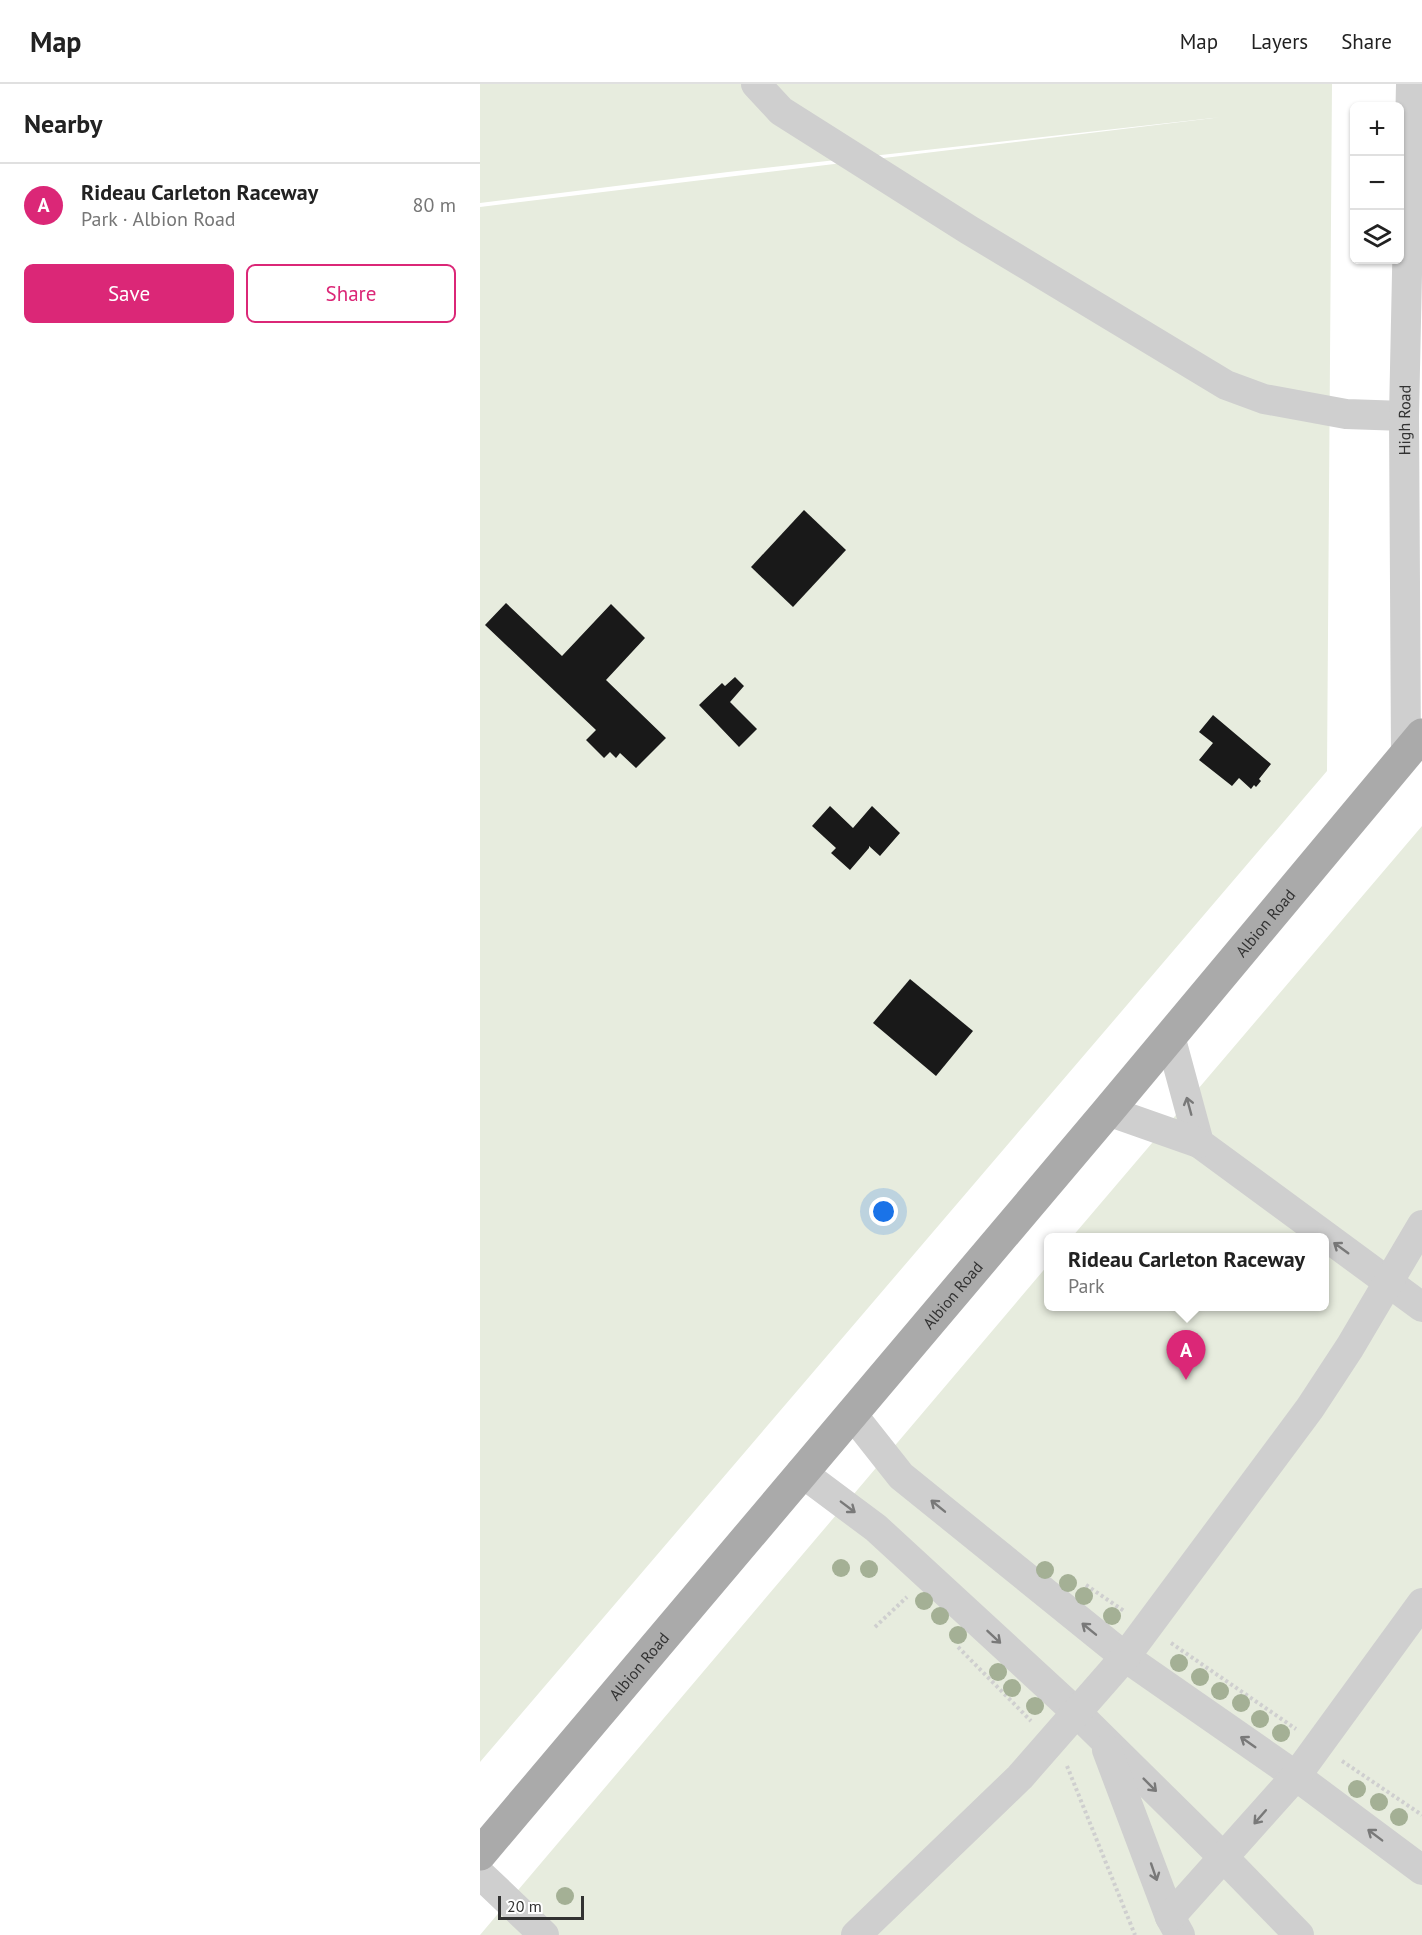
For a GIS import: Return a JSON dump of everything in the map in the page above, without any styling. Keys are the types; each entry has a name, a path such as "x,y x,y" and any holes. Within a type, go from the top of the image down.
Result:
{"main road":[{"name":"Albion Road","path":"480,1854 1414,745"}],"street":[{"path":"756,84 781,111 969,230 1226,385 1264,399 1346,414 1404,416"},
{"name":"High Road","path":"1410,84 1404,416 1414,745"},
{"path":"1170,1036 1199,1143"},
{"path":"1108,1110 1199,1143 1320,1233"},
{"path":"856,1935 1020,1777 1125,1658 1310,1408 1350,1347 1422,1225"},
{"path":"1329,1239 1422,1306"},
{"path":"852,1414 901,1476 1125,1658 1296,1776 1422,1870"},
{"path":"801,1472 876,1528 1077,1713 1299,1935"},
{"path":"1175,1926 1224,1858 1296,1776 1422,1603"},
{"path":"1103,1738 1175,1926"},
{"path":"480,1874 544,1935"}],"path":[{"path":"875,1627 908,1596 916,1604"},
{"path":"1163,1637 1303,1734"},
{"path":"958,1646 1032,1722"},
{"path":"1338,1758 1422,1815"},
{"path":"1067,1765 1135,1935"}],"shaded area":[{"path":"480,84 1332,84 1327,771 480,1762 480,207 1222,117 728,172 480,203"},
{"path":"1422,826 1422,1935 480,1935 1044,1270 1044,1311 1329,1311 1329,1233 1075,1233"}],"building":[{"path":"804,510 846,550 793,607 751,567"},
{"path":"506,603 562,656 611,604 645,638 606,680 666,738 636,768 620,753 616,758 610,752 604,758 586,740 596,730 485,625"},
{"path":"735,677 744,686 730,702 757,729 739,747 699,705 722,683 725,686"},
{"path":"1213,715 1271,764 1259,779 1261,781 1256,787 1254,785 1251,789 1239,778 1232,786 1199,760 1213,743 1199,732"},
{"path":"830,806 853,828 872,806 900,833 880,856 869,846 850,870 831,853 836,848 812,826"},
{"path":"910,979 973,1031 936,1076 873,1023"}],"place":[{"name":"Rideau Carleton Raceway","path":"1186,1380"}]}
